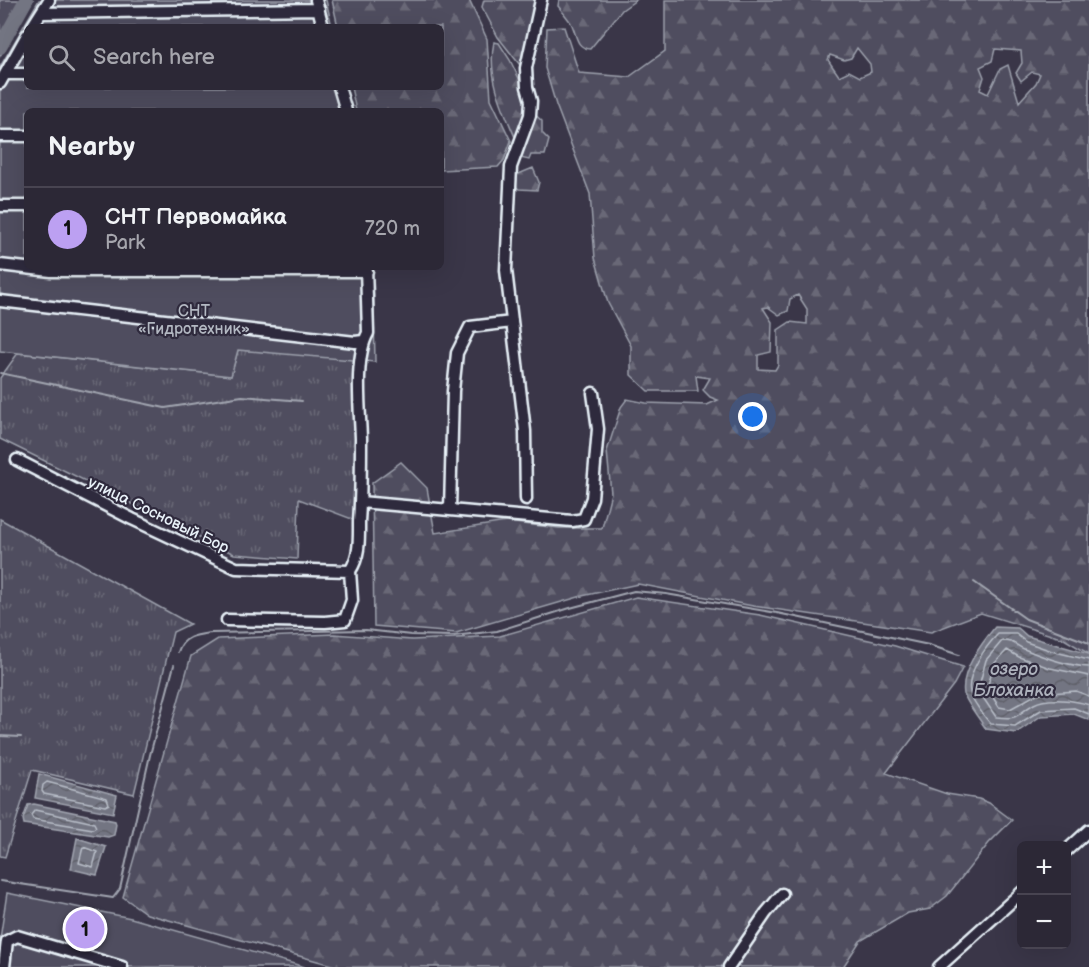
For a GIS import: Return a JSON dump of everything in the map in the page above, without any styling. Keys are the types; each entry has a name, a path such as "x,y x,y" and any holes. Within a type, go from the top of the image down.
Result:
{"street":[{"path":"34,24 49,0"},
{"path":"526,499 525,431 506,270 511,167 530,115 531,100 527,87 526,68 541,0"},
{"path":"42,13 317,4 322,24"},
{"path":"3,78 24,40"},
{"path":"3,78 24,74"},
{"path":"340,90 345,108"},
{"path":"0,136 24,136"},
{"path":"0,206 24,206"},
{"path":"0,266 24,268"},
{"path":"41,270 209,270"},
{"path":"227,620 325,622 345,620 352,600 350,571 356,561 360,502 361,437 358,394 363,341 368,333 367,270"},
{"path":"0,301 355,342 363,341"},
{"path":"450,510 453,391 457,353 470,327 512,322"},
{"path":"360,502 572,521 584,519 592,498 598,429 593,393"},
{"name":"улица Сосновый Бор","path":"17,460 132,519 236,568 350,571"},
{"path":"1071,846 1089,830"},
{"path":"729,967 782,894"},
{"path":"939,967 1019,895"},
{"path":"4,967 7,941 17,936 122,967"}],"green space":[{"path":"0,0 33,0 0,56"},
{"name":"СНТ «Гидротехник»","path":"39,0 326,0 331,24 25,24"},
{"path":"332,0 469,0 487,39 491,99 511,141 504,160 498,167 444,170 444,108 355,108 352,90 444,90 444,24 337,24"},
{"path":"484,0 538,0 524,61 520,65 498,37 482,7"},
{"path":"559,0 636,0 622,10 590,49 579,43 571,23 558,6"},
{"path":"665,0 1089,0 1089,654 1064,639 981,613 931,632 753,606 638,584 582,596 456,633 374,626 372,483 401,462 427,488 435,533 506,522 559,528 602,528 611,493 607,451 621,407 627,399 646,403 707,405 718,400 710,397 703,390 710,378 696,376 698,391 648,391 631,375 631,346 608,303 595,258 590,194 556,105 545,68 547,28 564,27 579,73 629,77 665,51","holes":["857,48 870,64 871,72 860,77 849,71 839,76 828,60 830,55 844,60 851,58","995,49 1021,51 1022,63 1016,73 1021,81 1032,72 1040,74 1036,83 1019,102 1008,65 1000,69 988,94 980,90 984,77 980,67 992,61","798,295 807,309 807,324 790,322 778,330 778,365 775,370 758,369 758,355 771,352 772,322 763,308 768,307 779,315 788,311 790,299"]},
{"name":"СНТ «Гидротехник»","path":"24,26 24,90 346,90 350,108 24,108 24,270 373,270 375,362 238,350 231,376 0,351 0,67"},
{"path":"494,42 499,43 510,60 524,89 529,109 542,121 542,133 549,140 545,155 531,155 529,160 520,158 520,142 515,137 505,114 494,79 492,54"},
{"path":"533,168 539,182 537,190 519,189 514,185 516,175"},
{"path":"238,350 356,358 357,521 299,499 297,559 234,554 0,439 0,378 18,353 231,376"},
{"path":"0,519 190,624 173,632 134,794 32,770 5,857 0,856"},
{"path":"636,597 760,615 895,646 963,667 954,684 886,773 947,794 979,799 989,803 1012,820 989,843 947,896 930,909 908,913 860,941 843,967 339,967 147,914 123,897 191,656 218,639 334,634 412,640 500,636"},
{"path":"7,893 131,918 305,967 0,967 0,939"}],"water":[{"name":"озеро Блоханка","path":"995,627 1018,628 1027,636 1089,654 1089,720 1074,714 1041,716 1016,733 986,729 965,697 964,685 965,676 973,658"},
{"path":"39,774 117,795 113,813 35,798"},
{"path":"34,804 115,821 114,835 108,837 24,824 23,819 28,805"},
{"path":"77,838 106,847 97,875 71,869"}],"waterway":[{"path":"0,47 26,0"},
{"path":"0,373 165,408 242,396 302,401"},
{"path":"974,582 1026,619 1089,643"},
{"path":"178,652 187,639 211,633 366,630 411,635 453,636 497,631 634,591 666,594 777,613 929,645 959,655"},
{"path":"0,881 113,898 120,889 150,755 174,665"},
{"path":"0,736 21,737"}],"place":[{"name":"СНТ Первомайка","path":"85,929"}]}
